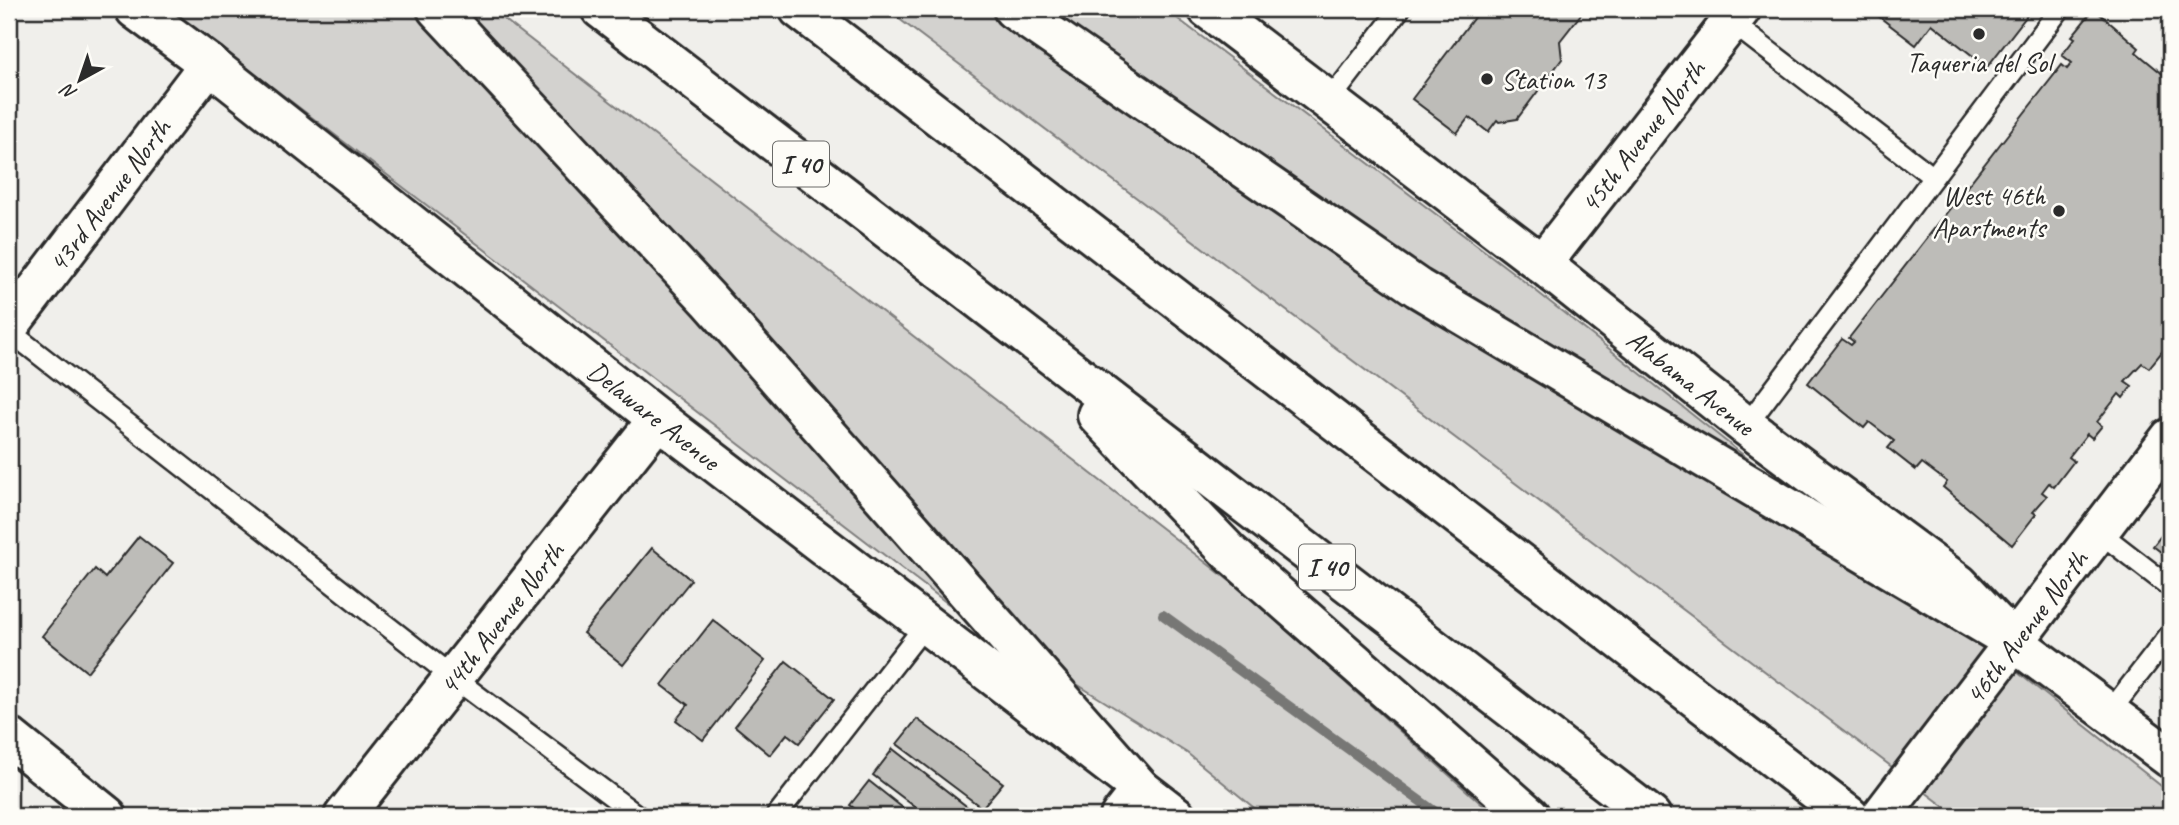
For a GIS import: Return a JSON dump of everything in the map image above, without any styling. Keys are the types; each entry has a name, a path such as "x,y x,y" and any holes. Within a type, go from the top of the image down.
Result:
{"main road":[{"name":"Delaware Avenue","path":"135,9 926,624 1131,803 1176,816"},
{"path":"437,9 709,300 1131,803"},
{"name":"I 40","path":"601,9 1650,816"},
{"path":"799,9 1849,816"},
{"path":"1013,9 1418,288 2014,642"},
{"name":"Alabama Avenue","path":"1208,9 1542,264 1746,426 1959,584 2014,642 2170,758"},
{"name":"45th Avenue North","path":"1542,264 1729,13"},
{"name":"43rd Avenue North","path":"9,328 209,64"},
{"path":"1003,318 1229,552 1530,816"},
{"name":"44th Avenue North","path":"344,816 659,419"},
{"name":"46th Avenue North","path":"1881,816 2099,532 2165,456"},
{"path":"9,737 107,816"}],"lane":[{"path":"1330,100 1399,9"},
{"path":"1746,426 2060,9"},
{"path":"1729,13 1933,177"},
{"path":"9,328 454,678 638,816"},
{"path":"2099,532 2170,587"},
{"path":"776,816 926,624"},
{"path":"2109,713 2170,634"}],"shaded area":[{"path":"170,9 491,9 1244,592 1495,816 1264,816 1187,753 947,603"},
{"path":"886,9 1165,9 1511,271 2170,793 2170,816 1957,816"}],"building":[{"name":"Station 13","path":"1473,9 1585,9 1560,41 1562,59 1517,119 1497,120 1488,132 1469,117 1457,133 1412,99 1478,12"},
{"name":"Taqueria del Sol","path":"1869,9 2032,9 1987,67 1932,24 1916,45"},
{"name":"West 46th Apartments","path":"2094,9 2139,48 2136,52 2164,75 2168,69 2170,71 2170,327 2166,333 2170,342 2149,368 2142,363 2125,381 2132,386 2123,398 2119,394 2097,422 2102,426 2092,438 2087,434 2069,457 2074,461 2054,487 2049,483 2042,492 2047,496 2012,545 1943,487 1947,482 1922,463 1916,470 1888,448 1894,441 1869,422 1864,428 1808,383 1842,339 1851,345 1854,342 1849,338 2036,98 2062,65 2067,69 2072,63 2062,55 2075,38 2072,36"},
{"path":"2170,524 2170,559 2153,546"},
{"path":"139,536 173,563 87,672 42,636 95,569 105,578"},
{"path":"652,548 691,580 623,665 583,633"},
{"path":"713,620 765,661 703,740 676,720 688,705 662,685"},
{"path":"786,661 834,699 799,743 787,734 770,755 735,726"},
{"path":"917,719 1003,783 982,808 897,744"},
{"path":"893,749 970,809 964,816 927,816 873,775"},
{"path":"869,781 913,816 864,816 850,805"}],"waterway":[{"path":"1163,615 1441,816"}],"place":[{"name":"Taqueria del Sol","path":"1979,34"},
{"name":"Station 13","path":"1487,79"},
{"name":"West 46th Apartments","path":"2059,211"}]}
